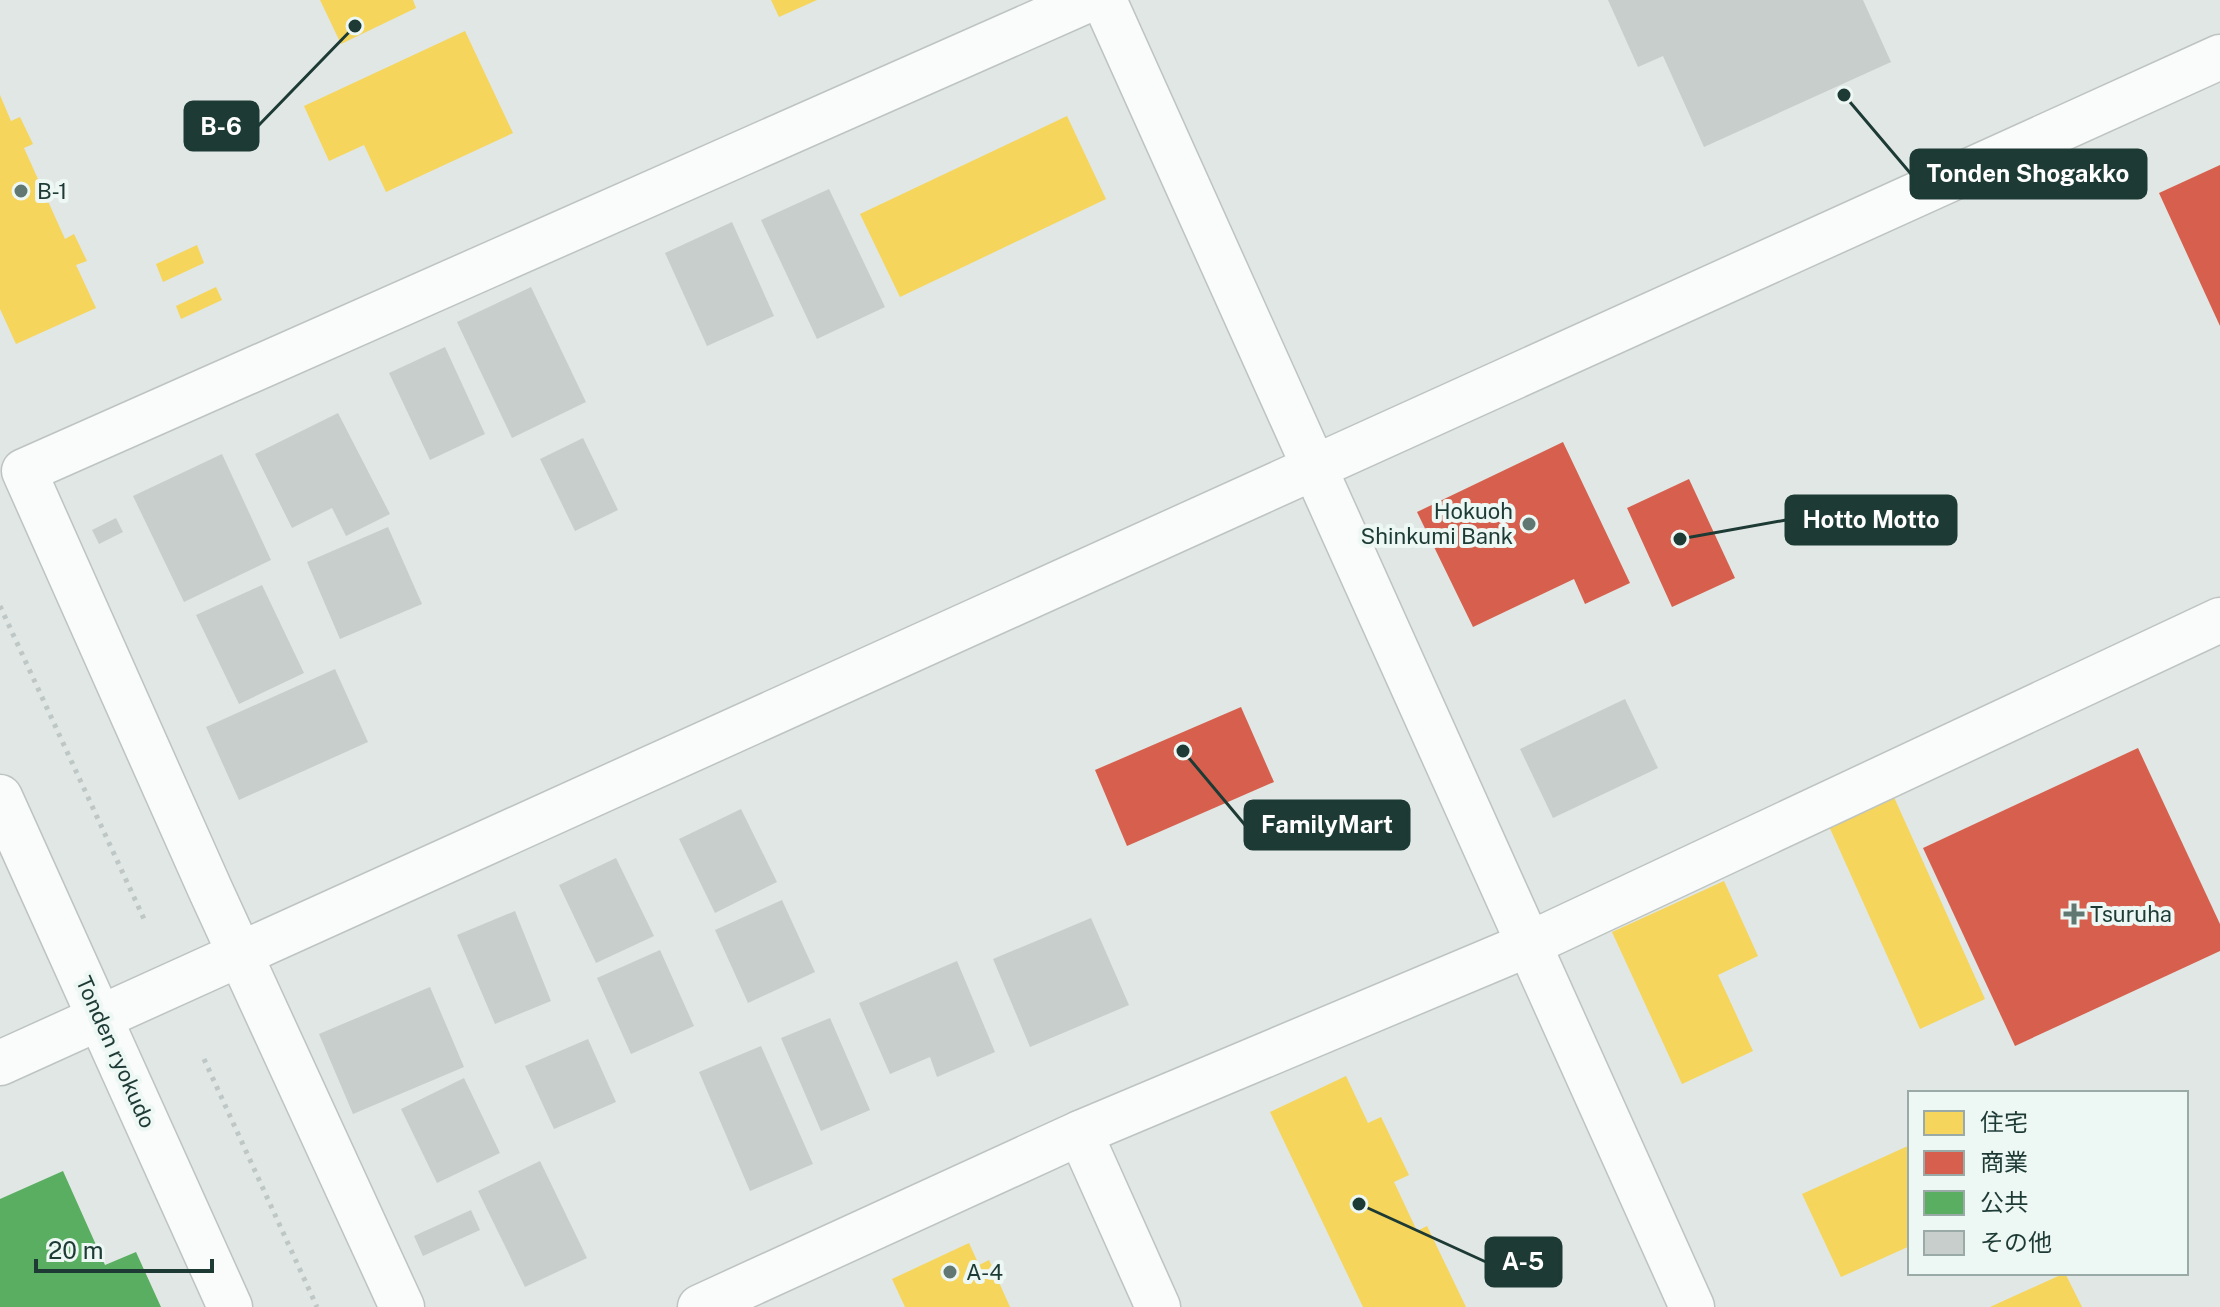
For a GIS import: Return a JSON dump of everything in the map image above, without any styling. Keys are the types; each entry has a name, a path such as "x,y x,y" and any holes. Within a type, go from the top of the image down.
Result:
{"street":[{"path":"402,1307 239,954 24,471 1088,0"},
{"path":"1104,0 1692,1307"},
{"path":"0,1063 2220,57"},
{"path":"715,1304 1080,1133 1527,945 2218,626"},
{"name":"Tonden ryokudo","path":"0,797 230,1307"},
{"path":"1080,1133 1158,1307"}],"path":[{"path":"0,606 144,919"},
{"path":"204,1059 317,1307"}],"building: 住宅":[{"path":"320,0 413,0 416,8 341,44"},
{"path":"771,0 817,0 779,17"},
{"path":"465,31 513,133 386,192 364,145 329,161 304,106"},
{"name":"B-1","path":"0,95 11,121 20,117 33,144 24,148 65,239 74,234 87,261 76,265 96,308 16,344 0,309"},
{"path":"1067,116 1106,199 900,297 860,214"},
{"path":"197,245 204,263 163,282 156,264"},
{"path":"216,287 222,300 181,319 176,306"},
{"path":"1893,795 1985,999 1920,1029 1828,824"},
{"path":"1724,881 1758,956 1718,975 1753,1051 1682,1084 1612,932"},
{"path":"1346,1076 1368,1123 1381,1117 1409,1175 1394,1182 1417,1231 1427,1226 1466,1307 1363,1307 1270,1112"},
{"path":"1908,1146 1908,1247 1841,1277 1802,1194"},
{"name":"A-4","path":"969,1243 979,1265 989,1260 1010,1307 905,1307 892,1279"},
{"path":"2066,1275 2082,1307 1990,1307"}],"building: 商業":[{"path":"2220,165 2220,326 2159,193"},
{"path":"1563,442 1630,583 1585,604 1574,579 1473,627 1417,512"},
{"path":"1689,479 1735,578 1672,607 1627,508"},
{"path":"1241,707 1274,782 1127,846 1095,770"},
{"path":"2138,748 2220,924 2220,951 2015,1046 1923,848"}],"building: 公共":[{"path":"63,1171 105,1265 136,1252 161,1307 0,1307 0,1199"}],"building: その他":[{"path":"1608,0 1863,0 1891,62 1704,147 1663,56 1638,67"},
{"path":"829,189 885,307 817,339 761,220"},
{"path":"732,222 774,316 707,346 665,253"},
{"path":"531,287 586,402 512,438 457,322"},
{"path":"445,347 485,434 430,460 389,373"},
{"path":"338,413 390,514 346,536 332,508 292,528 255,454"},
{"path":"583,438 618,510 575,531 540,459"},
{"path":"222,454 271,560 184,602 133,496"},
{"path":"116,518 123,532 99,544 92,530"},
{"path":"388,527 422,604 340,639 307,562"},
{"path":"262,585 304,673 239,704 196,615"},
{"path":"335,669 368,742 239,800 206,727"},
{"path":"1625,699 1658,768 1553,818 1520,749"},
{"path":"741,809 777,882 715,913 679,839"},
{"path":"616,858 654,936 596,963 559,885"},
{"path":"782,900 815,972 748,1003 715,930"},
{"path":"515,911 551,1001 495,1024 457,935"},
{"path":"1091,918 1129,1005 1030,1047 993,959"},
{"path":"660,950 694,1026 631,1054 597,978"},
{"path":"957,961 995,1052 937,1077 930,1057 890,1074 859,1003"},
{"path":"430,987 464,1067 353,1114 319,1034"},
{"path":"830,1018 870,1110 821,1131 781,1038"},
{"path":"588,1039 616,1102 554,1129 525,1066"},
{"path":"761,1046 813,1164 750,1191 699,1072"},
{"path":"464,1078 500,1153 437,1183 401,1109"},
{"path":"540,1161 587,1258 525,1287 478,1191"},
{"path":"471,1210 480,1230 423,1256 414,1236"}],"place":[{"name":"B-6","path":"355,26"},
{"name":"Tonden Shogakko","path":"1844,95"},
{"name":"B-1","path":"21,191"},
{"name":"Hokuoh Shinkumi Bank","path":"1529,524"},
{"name":"Hotto Motto","path":"1680,539"},
{"name":"FamilyMart","path":"1183,751"},
{"name":"Tsuruha","path":"2074,914"},
{"name":"A-5","path":"1359,1204"},
{"name":"A-4","path":"950,1272"}]}
